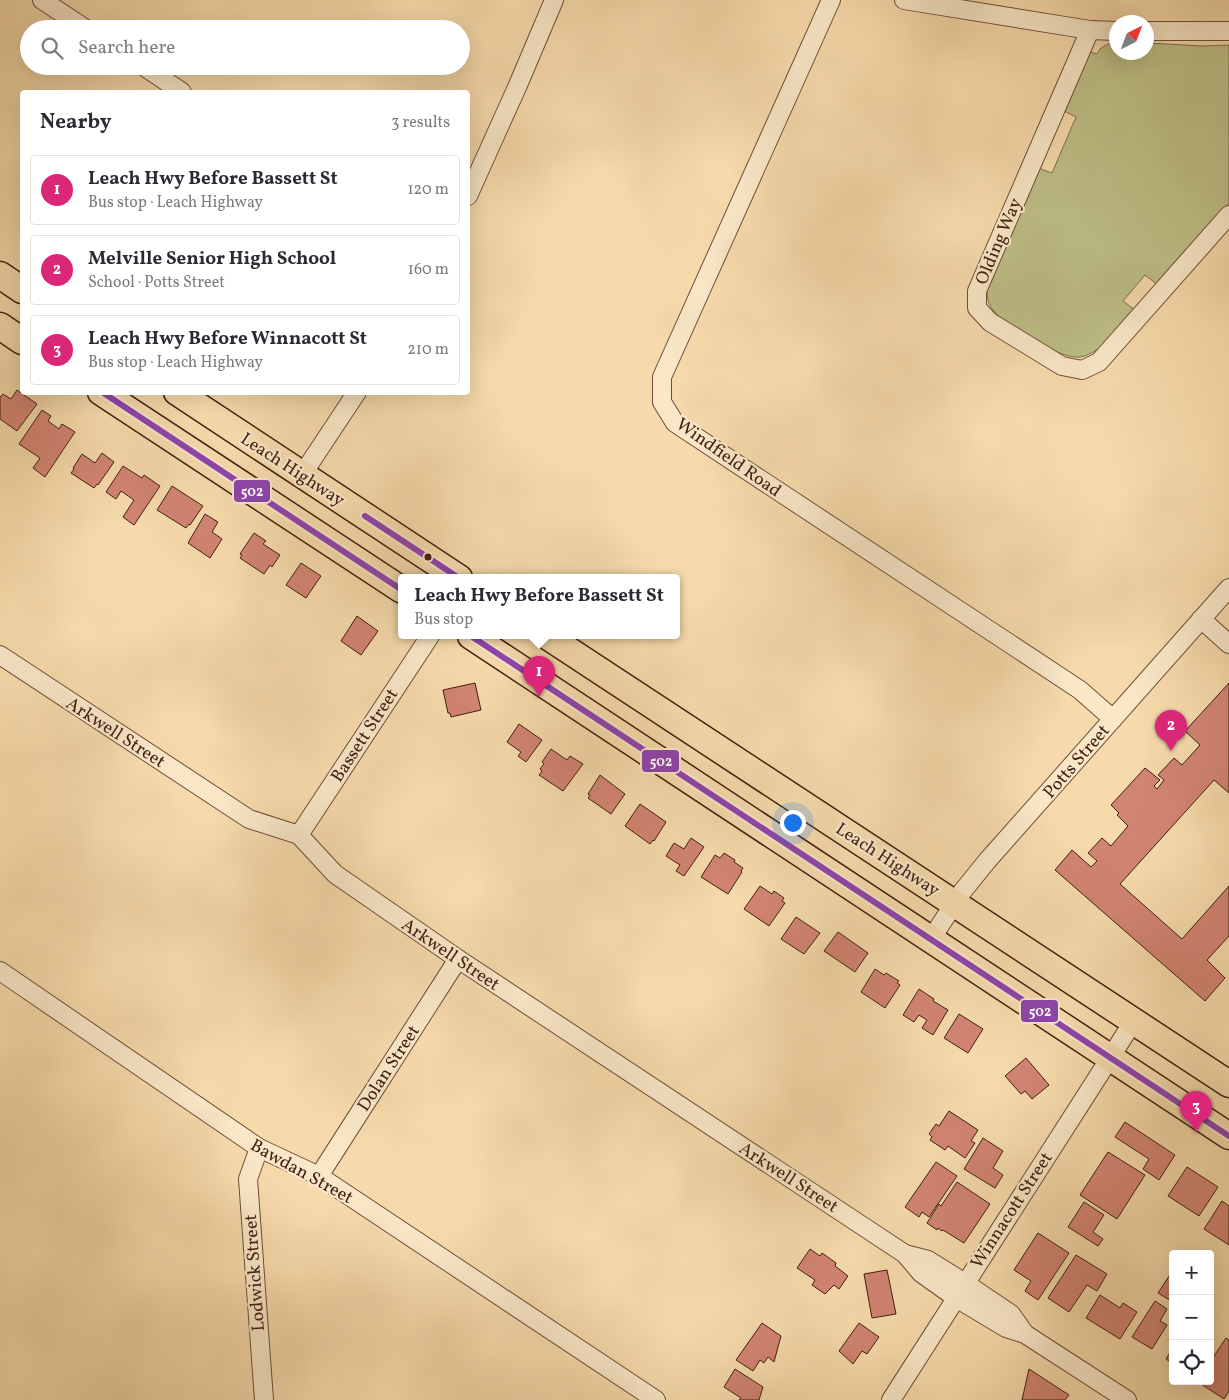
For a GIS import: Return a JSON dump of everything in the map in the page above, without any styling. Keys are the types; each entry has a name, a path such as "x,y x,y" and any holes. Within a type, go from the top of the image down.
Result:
{"highway":[{"path":"0,276 20,289"},
{"path":"0,326 20,340"},
{"path":"106,395 398,587"},
{"name":"Leach Highway","path":"182,395 453,574"},
{"path":"476,639 1229,1136"},
{"name":"Leach Highway","path":"552,639 1229,1084"}],"street":[{"path":"42,0 72,20"},
{"path":"470,192 554,0"},
{"name":"Windfield Road","path":"831,0 662,378 662,402 675,423 1080,690 1113,719"},
{"path":"904,0 1090,30 1109,31"},
{"name":"Olding Way","path":"1090,30 977,291 977,308 990,322 1062,366 1082,370 1099,362 1229,215"},
{"path":"1154,31 1229,31"},
{"path":"156,75 179,90"},
{"path":"302,475 355,395"},
{"name":"Potts Street","path":"931,939 987,861 1229,588"},
{"path":"1201,620 1229,644"},
{"name":"Bassett Street","path":"298,835 428,639"},
{"name":"Arkwell Street","path":"0,655 249,819 298,835 335,874 458,959 905,1254 921,1273 956,1298 1006,1328 1025,1334 1127,1400"},
{"name":"Dolan Street","path":"319,1176 458,959"},
{"name":"Bawdan Street","path":"0,971 259,1148 319,1176 656,1400"},
{"name":"Winnacott Street","path":"890,1400 1134,1022"},
{"name":"Lodwick Street","path":"259,1148 248,1179 264,1400"},
{"name":"Arkwell Street","path":"905,1254 928,1260 965,1283 1011,1314 1025,1334"}],"green space":[{"path":"1154,43 1202,46 1229,45 1229,203 1158,285 1145,275 1123,301 1135,310 1103,345 1088,355 1080,357 1060,353 1047,347 1009,324 991,307 987,296 987,289 1038,168 1052,173 1076,117 1064,111 1090,52 1097,54 1101,48 1109,44 1109,60 1154,60"}],"building":[{"path":"17,390 20,395 24,395 37,404 17,431 0,419 0,397 3,394 11,399"},
{"path":"42,410 51,416 48,421 59,429 62,424 75,432 45,477 33,468 40,458 19,444"},
{"path":"102,453 114,462 94,488 71,473 82,454 95,463"},
{"path":"123,466 142,478 144,475 160,486 134,525 123,517 134,500 121,491 116,499 106,492"},
{"path":"172,486 203,506 186,528 157,510"},
{"path":"205,514 218,522 212,532 222,539 210,558 188,543"},
{"path":"254,533 266,541 263,544 280,555 272,567 270,565 264,574 240,558 242,555 240,554"},
{"path":"301,563 321,576 306,598 286,585"},
{"path":"357,616 378,631 361,655 341,641"},
{"path":"475,683 481,710 451,717 450,713 448,713 443,690"},
{"path":"1229,683 1229,793 1214,780 1120,884 1182,939 1229,886 1229,936 1207,960 1225,978 1205,1001 1055,870 1072,850 1091,867 1097,861 1088,853 1102,838 1111,846 1128,826 1117,815 1119,813 1111,805 1145,768 1160,780 1154,786 1157,789 1164,780 1158,775 1174,758 1182,765 1200,745 1185,731"},
{"path":"519,724 542,740 526,762 518,756 521,752 507,742"},
{"path":"551,749 567,760 570,756 583,764 563,791 539,775 542,771 540,769 544,764 542,762"},
{"path":"600,775 625,794 611,814 588,798 590,795 588,794"},
{"path":"640,804 666,822 650,844 625,826"},
{"path":"691,838 704,847 684,876 676,871 680,865 666,856 674,843 684,849"},
{"path":"724,853 743,868 728,894 701,877 715,855 720,858"},
{"path":"760,886 772,894 774,891 784,898 782,901 785,903 769,926 744,909"},
{"path":"796,917 820,933 804,954 781,939"},
{"path":"838,932 868,953 855,972 824,951"},
{"path":"875,969 899,981 897,983 900,985 885,1008 861,992"},
{"path":"919,989 934,999 933,1001 948,1010 933,1035 922,1028 927,1020 919,1015 914,1022 903,1015"},
{"path":"959,1014 983,1029 968,1053 944,1038"},
{"path":"1026,1058 1049,1085 1032,1099 1025,1091 1021,1094 1005,1076"},
{"path":"949,1111 978,1130 971,1141 975,1143 965,1158 948,1146 945,1150 930,1140 932,1137 929,1134 936,1124 939,1126"},
{"path":"1125,1122 1175,1155 1159,1180 1143,1169 1149,1159 1115,1137"},
{"path":"983,1138 1003,1151 993,1168 1003,1175 995,1188 964,1169"},
{"path":"1108,1152 1145,1175 1117,1219 1080,1195"},
{"path":"936,1162 957,1176 929,1217 922,1212 919,1217 905,1207"},
{"path":"1187,1167 1218,1187 1199,1216 1168,1196"},
{"path":"957,1182 990,1204 964,1243 927,1223 939,1204 941,1206"},
{"path":"1222,1201 1229,1206 1229,1245 1204,1229"},
{"path":"1084,1202 1104,1215 1093,1232 1103,1239 1098,1246 1068,1227"},
{"path":"1038,1233 1069,1253 1038,1300 1025,1291 1031,1281 1014,1270"},
{"path":"810,1249 820,1256 822,1253 836,1263 835,1266 848,1276 839,1289 834,1285 825,1294 812,1285 815,1280 797,1268"},
{"path":"1076,1255 1107,1274 1097,1291 1087,1285 1069,1312 1048,1298"},
{"path":"887,1270 896,1314 872,1318 864,1274"},
{"path":"1169,1276 1169,1300 1158,1293"},
{"path":"1100,1295 1120,1308 1123,1303 1137,1312 1120,1339 1086,1318"},
{"path":"1155,1301 1167,1309 1160,1321 1167,1325 1152,1349 1132,1337"},
{"path":"762,1323 781,1336 774,1362 768,1357 764,1363 760,1360 753,1371 736,1360"},
{"path":"859,1323 879,1337 867,1354 862,1351 853,1364 839,1351"},
{"path":"1226,1338 1229,1340 1229,1391 1224,1399 1203,1385 1214,1385 1214,1356"},
{"path":"735,1369 763,1387 759,1400 739,1400 741,1398 724,1387"},
{"path":"1029,1369 1069,1395 1065,1400 1022,1400"}],"transit line":[{"name":"502","path":"107,395 398,587"},
{"name":"502","path":"365,516 453,574"},
{"name":"502","path":"476,639 1229,1136"}],"place":[{"name":"Leach Hwy Before Bassett St","path":"539,697"},
{"name":"Melville Senior High School","path":"1171,751"},
{"name":"Leach Hwy Before Winnacott St","path":"1196,1132"}]}
